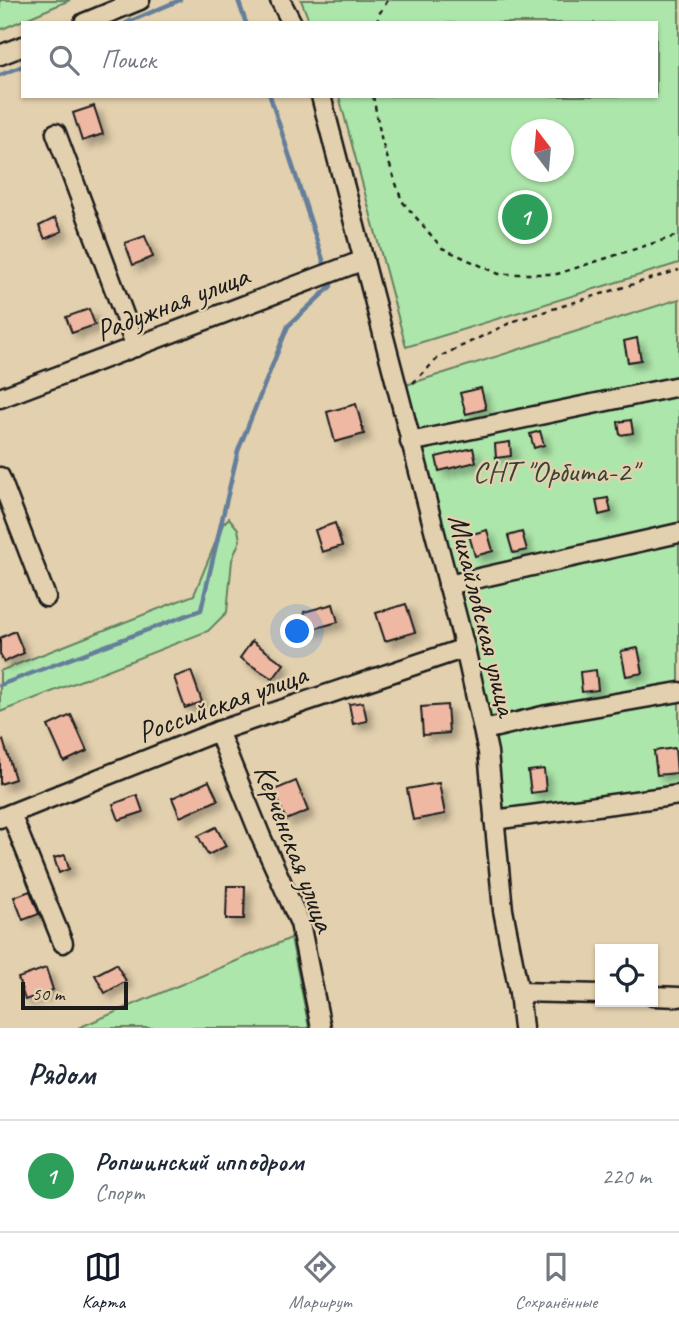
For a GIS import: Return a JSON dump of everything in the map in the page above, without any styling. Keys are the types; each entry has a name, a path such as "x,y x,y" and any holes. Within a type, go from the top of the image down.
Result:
{"street":[{"path":"280,0 291,21"},
{"path":"88,21 131,2"},
{"path":"0,55 21,47"},
{"name":"Михайловская улица","path":"322,98 484,730 503,910 523,1028"},
{"path":"56,133 136,347"},
{"name":"Радужная улица","path":"0,398 364,260"},
{"path":"410,442 679,386"},
{"path":"0,477 46,597"},
{"path":"448,585 679,533"},
{"name":"Российская улица","path":"5,816 218,731 465,648"},
{"path":"484,730 547,715 679,691"},
{"name":"Керченская улица","path":"218,731 300,923 321,1028"},
{"path":"494,820 679,795"},
{"path":"5,816 63,943"},
{"path":"519,992 595,994"},
{"path":"658,996 679,997"}],"path":[{"path":"377,21 388,0"},
{"path":"373,98 382,142 402,201 442,248 499,274 557,274 679,235"},
{"path":"399,397 439,357 514,321 679,270"}],"green space":[{"path":"0,0 70,0 0,30"},
{"path":"301,0 679,0 679,263 406,347 340,98 658,98 658,21 309,21"},
{"name":"СНТ \"Орбита-2\"","path":"679,299 679,790 500,814 459,593 406,385"},
{"path":"229,518 238,529 240,540 232,560 227,612 208,631 0,712 0,671 194,595 223,524"},
{"path":"291,938 309,1028 78,1028"}],"building":[{"path":"94,106 103,134 82,141 73,113"},
{"path":"55,218 62,231 45,239 39,226"},
{"path":"145,236 153,257 133,265 125,243"},
{"path":"89,309 95,325 72,333 66,317"},
{"path":"637,338 641,360 628,362 624,341"},
{"path":"481,388 486,409 466,414 460,393"},
{"path":"356,404 364,434 335,442 327,412"},
{"path":"631,420 633,433 620,435 618,422"},
{"path":"540,431 544,445 534,448 530,434"},
{"path":"510,442 511,456 496,458 495,444"},
{"path":"473,448 476,462 439,471 436,457"},
{"path":"608,498 611,512 599,515 596,500"},
{"path":"335,523 342,546 322,552 315,530"},
{"path":"487,530 493,551 475,556 469,535"},
{"path":"522,532 527,550 513,553 508,536"},
{"path":"333,604 338,622 309,630 304,612"},
{"path":"406,604 415,632 385,641 376,613"},
{"path":"15,631 24,653 4,662 0,654 0,638"},
{"path":"252,641 284,664 273,679 240,658"},
{"path":"638,648 643,673 626,676 621,651"},
{"path":"596,670 598,690 582,692 580,672"},
{"path":"191,671 202,702 185,708 174,677"},
{"path":"363,702 367,721 353,724 349,704"},
{"path":"447,705 449,733 423,735 421,707"},
{"path":"71,715 87,751 64,762 48,726"},
{"path":"3,740 15,779 0,784 0,741"},
{"path":"675,748 677,773 657,775 654,751"},
{"path":"544,769 546,791 531,793 528,771"},
{"path":"209,781 218,800 180,817 172,798"},
{"path":"296,781 308,811 286,820 274,790"},
{"path":"439,783 445,814 413,820 407,789"},
{"path":"137,795 143,812 119,820 113,804"},
{"path":"216,827 226,846 208,855 198,836"},
{"path":"65,855 69,869 59,873 54,858"},
{"path":"227,886 245,886 244,919 226,919"},
{"path":"30,891 39,914 23,920 14,897"},
{"path":"116,964 126,981 105,993 95,975"},
{"path":"46,968 53,990 25,1000 18,978"}],"waterway":[{"path":"131,21 180,0"},
{"path":"238,0 245,21"},
{"path":"0,75 21,67"},
{"path":"271,98 324,263"},
{"path":"0,685 201,610 238,451 288,326 331,286"}],"place":[{"name":"Ропшинский ипподром","path":"525,217"}]}
